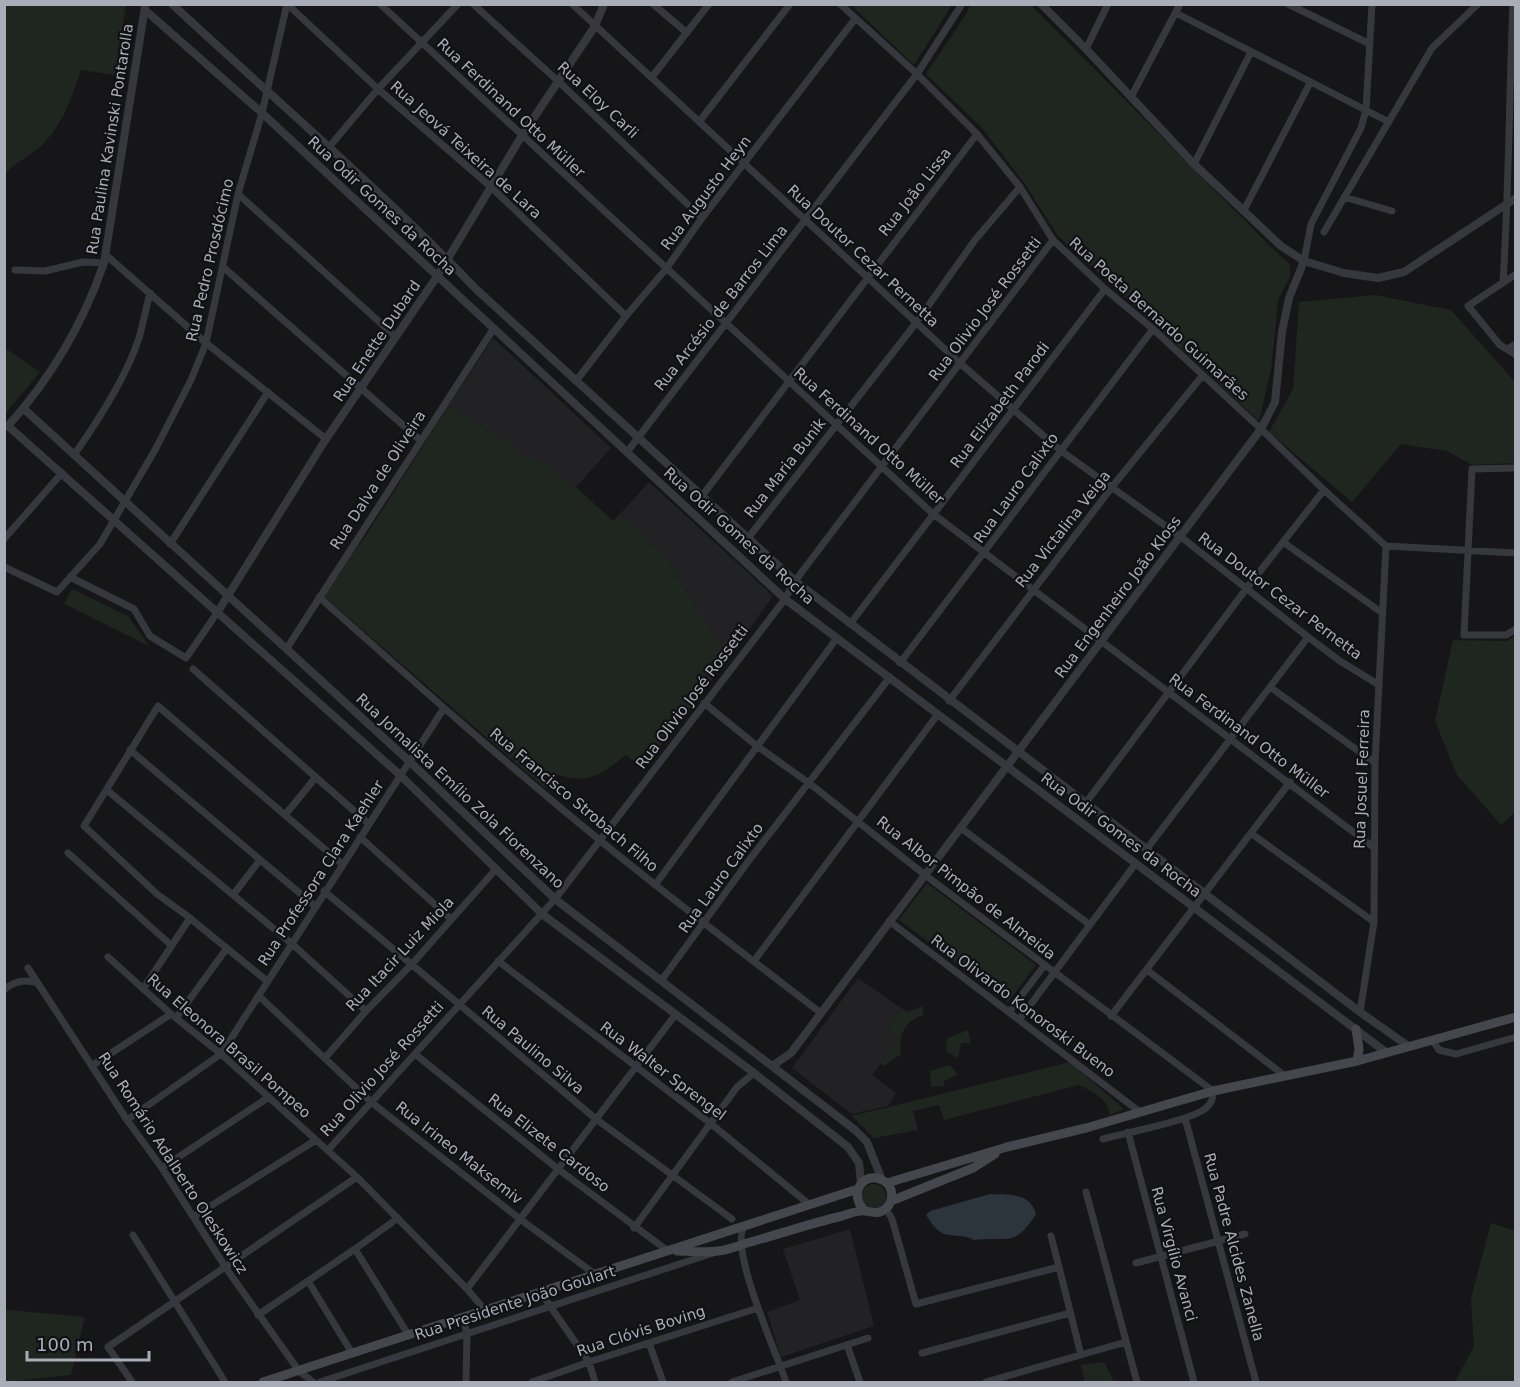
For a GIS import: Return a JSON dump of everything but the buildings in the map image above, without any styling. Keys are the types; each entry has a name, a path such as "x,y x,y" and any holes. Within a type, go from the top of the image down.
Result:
{"main road":[{"name":"Rua Presidente João Goulart","path":"262,1383 810,1205 859,1186 871,1178 884,1181 1007,1147 1077,1131 1213,1091 1357,1062 1515,1017"},
{"path":"1356,1029 1359,1049 1357,1062"},
{"name":"Rua Presidente João Goulart","path":"668,1251 718,1251 865,1210 876,1213 973,1168 1007,1147"},
{"path":"884,1181 891,1192 889,1205"},
{"path":"859,1186 857,1201 865,1210"}],"street":[{"name":"Rua Odir Gomes da Rocha","path":"172,4 329,147 476,289 795,581 1085,804 1408,1046"},
{"name":"Rua Pedro Prosdócimo","path":"4,567 57,592 100,544 176,410 206,343 238,195 262,113 287,4"},
{"name":"Rua Jeová Teixeira de Lara","path":"287,4 378,89 491,188 626,316"},
{"name":"Rua Ferdinand Otto Müller","path":"380,4 934,514 1373,847"},
{"path":"329,147 378,89 458,4"},
{"name":"Rua Eloy Carli","path":"473,4 702,218"},
{"name":"Rua Doutor Cezar Pernetta","path":"572,4 916,323 1060,450 1181,537 1246,590 1340,661 1379,685"},
{"name":"Rua Enette Dubard","path":"70,577 134,609 150,636 186,658 361,387 438,276 522,136 595,26 604,4"},
{"path":"653,4 687,33"},
{"path":"652,77 709,4"},
{"path":"699,122 790,4"},
{"name":"Rua Poeta Bernardo Guimarães","path":"840,4 917,74 977,134 1020,187 1053,240 1105,289 1153,329 1386,546"},
{"name":"Rua Arcésio de Barros Lima","path":"627,452 917,74 962,4"},
{"path":"1041,4 1194,164 1281,246 1305,261 1344,273 1378,278 1404,272 1512,201"},
{"path":"1086,49 1108,4"},
{"path":"1131,97 1180,4"},
{"path":"1288,4 1370,45"},
{"name":"Rua Engenheiro João Kloss","path":"772,1066 791,1053 1261,429 1275,402 1282,332 1289,298 1305,261 1311,224 1361,128 1366,110 1372,4"},
{"path":"1324,232 1432,48 1478,4"},
{"path":"1503,282 1512,201 1508,131 1513,54 1513,4"},
{"name":"Rua Odir Gomes da Rocha","path":"145,7 785,599 1387,1053"},
{"name":"Rua Paulina Kavinski Pontarolla","path":"6,427 55,365 76,330 93,294 105,259 145,7"},
{"path":"1176,13 1389,122"},
{"name":"Rua Augusto Heyn","path":"576,381 666,269 702,218 855,19"},
{"path":"1194,164 1251,51"},
{"path":"1244,210 1310,83"},
{"path":"1508,131 1515,126"},
{"name":"Rua João Lissa","path":"702,496 977,134"},
{"name":"Rua Maria Bunik","path":"748,538 916,323 975,240 1020,187"},
{"path":"238,195 396,337"},
{"path":"1344,197 1392,211"},
{"name":"Rua Olivio José Rossetti","path":"328,1150 555,899 785,599 795,581 1053,240"},
{"path":"15,270 45,271 105,259 150,293 206,343 327,439"},
{"path":"223,267 420,440"},
{"path":"1515,273 1468,306 1500,345 1515,355"},
{"name":"Rua Elizabeth Parodi","path":"850,624 1105,289"},
{"path":"74,455 98,420 120,379 138,339 150,293"},
{"name":"Rua Dalva de Oliveira","path":"287,648 494,328"},
{"name":"Rua Lauro Calixto","path":"900,663 1153,329"},
{"path":"1507,349 1515,344"},
{"name":"Rua Victalina Veiga","path":"949,700 1112,487 1202,375"},
{"path":"170,544 268,392"},
{"name":"Rua Jornalista Emílio Zola Florenzano","path":"23,408 409,760 555,899 842,1120 867,1142 884,1181"},
{"name":"Rua Jornalista Emílio Zola Florenzano","path":"6,427 62,473 400,775 542,914 716,1044 848,1147 859,1163 859,1186"},
{"path":"1515,468 1472,469 1464,635 1506,635 1515,629"},
{"path":"4,539 62,473"},
{"path":"1085,804 1324,490"},
{"path":"1283,542 1381,612"},
{"path":"1386,546 1515,553"},
{"name":"Rua Josuel Ferreira","path":"1360,1012 1374,922 1375,763 1386,546"},
{"name":"Rua Francisco Strobach Filho","path":"319,597 444,708 600,840 704,924 821,1013"},
{"path":"1146,850 1308,637"},
{"path":"655,885 698,823 837,638"},
{"path":"193,669 369,824"},
{"name":"Rua Lauro Calixto","path":"662,981 750,859 890,677"},
{"path":"1270,687 1375,763"},
{"name":"Rua Albor Pimpão de Almeida","path":"704,703 1044,966 1213,1091"},
{"path":"267,981 157,894 84,826 108,791 130,750 158,706 342,864"},
{"name":"Rua Professora Clara Kaehler","path":"221,1054 444,708"},
{"path":"754,961 938,714"},
{"path":"130,750 315,906"},
{"path":"285,815 316,777"},
{"path":"1111,1016 1290,782"},
{"path":"108,791 291,943 366,1011"},
{"path":"961,828 1090,925"},
{"path":"1252,834 1374,922"},
{"path":"360,837 452,919"},
{"path":"68,853 171,945"},
{"path":"233,895 260,860"},
{"path":"1019,1020 1136,863"},
{"name":"Rua Itacir Luiz Miola","path":"325,1058 496,869"},
{"name":"Rua Paulino Silva","path":"324,891 596,1119 732,1219"},
{"path":"143,989 190,918"},
{"name":"Rua Olivardo Konoroski Bueno","path":"889,921 1140,1112"},
{"path":"93,1065 173,1016 227,948"},
{"name":"Rua Eleonora Brasil Pompeo","path":"108,957 173,1016 221,1054 357,1177 484,1309"},
{"name":"Rua Walter Sprengel","path":"498,961 710,1123 810,1205"},
{"path":"1009,1012 1044,966"},
{"name":"Rua Romário Adalberto Oleskowicz","path":"28,968 226,1268 299,1371"},
{"path":"1147,970 1285,1077"},
{"path":"4,990 15,983 28,980 38,982"},
{"name":"Rua Irineo Maksemiv","path":"259,996 371,1102 520,1219 596,1275"},
{"path":"467,1289 676,1014"},
{"path":"716,1044 718,1035 726,1031"},
{"path":"1432,1040 1439,1050 1456,1054 1515,1036"},
{"path":"127,1120 221,1054"},
{"name":"Rua Elizete Cardoso","path":"414,1054 634,1228 668,1251"},
{"path":"634,1228 737,1087 754,1073"},
{"path":"1103,1139 1185,1118 1204,1110 1210,1105 1213,1091"},
{"path":"162,1168 268,1097"},
{"name":"Rua Padre Alcides Zanella","path":"1185,1118 1256,1383"},
{"name":"Rua Virgílio Avanci","path":"1128,1132 1194,1383"},
{"path":"193,1217 316,1140"},
{"path":"132,1383 108,1347 357,1177"},
{"path":"1086,1192 1137,1383"},
{"path":"889,1205 916,1304 1059,1267"},
{"path":"258,1315 398,1218"},
{"path":"748,1225 741,1231 740,1245 743,1260 786,1383"},
{"path":"1136,1263 1245,1234"},
{"path":"133,1235 225,1383"},
{"path":"1051,1236 1081,1355"},
{"path":"355,1249 410,1336"},
{"name":"Rua Presidente João Goulart","path":"320,1383 718,1251"},
{"path":"308,1281 352,1353"},
{"path":"541,1293 589,1362 595,1383"},
{"name":"Rua Clóvis Boving","path":"532,1383 589,1362 758,1308"},
{"path":"922,1353 1070,1314"},
{"path":"463,1317 467,1334 466,1383"},
{"path":"732,1383 868,1338"},
{"path":"986,1383 1126,1342"},
{"path":"649,1343 663,1383"},
{"path":"847,1345 860,1383"},
{"path":"299,1371 313,1383"}],"shaded area":[{"path":"5,4 126,5 115,75 81,70 66,110 56,128 42,145 5,174"},
{"path":"851,5 952,5 914,65"},
{"path":"970,5 1031,5 1290,264 1290,277 1278,300 1271,370 1259,421 1058,236 1025,184 982,128 926,74"},
{"path":"1375,295 1451,310 1515,382 1515,463 1472,465 1447,451 1401,444 1352,502 1269,432 1293,389 1299,302"},
{"path":"493,338 611,448 576,487 545,464 520,455 506,440 448,406"},
{"path":"5,348 40,372 5,414"},
{"path":"448,406 506,440 520,455 545,464 576,487 613,521 620,514 665,555 728,659 643,769 626,755 595,776 569,778 558,775 546,789 321,594 367,534"},
{"path":"649,482 773,596 728,659 665,555 620,514"},
{"path":"72,589 128,616 149,646 64,604"},
{"path":"1515,636 1515,812 1501,825 1457,775 1435,721 1453,640 1507,641"},
{"path":"927,883 1036,965 1008,1002 899,920"},
{"path":"858,978 901,1008 887,1029 900,1038 872,1075 896,1093 888,1106 852,1114 792,1068"},
{"path":"922,1006 924,1015 917,1017 904,1029 900,1047 901,1054 883,1066 880,1064 900,1038 887,1029 901,1008 908,1012"},
{"path":"968,1030 971,1043 961,1043 958,1058 946,1051 946,1039"},
{"path":"1070,1062 1124,1109 1110,1115 1103,1100 1079,1085 944,1120 939,1105 913,1111 918,1130 874,1138 852,1116"},
{"path":"950,1065 958,1074 944,1081 944,1086 931,1087 930,1071"},
{"path":"874,1184 879,1185 885,1191 885,1201 879,1207 874,1208 869,1207 863,1201 862,1196 863,1191 869,1185"},
{"path":"990,1194 1024,1198 1036,1214 1029,1225 1016,1236 974,1240 941,1233 926,1215 930,1211"},
{"path":"1491,1223 1515,1231 1515,1382 1455,1382 1474,1346 1471,1298"},
{"path":"850,1229 874,1326 781,1357 767,1312 800,1300 783,1249"},
{"path":"4,1308 85,1317 71,1375 5,1382"},
{"path":"1104,1362 1114,1382 1085,1382 1081,1365"}]}
